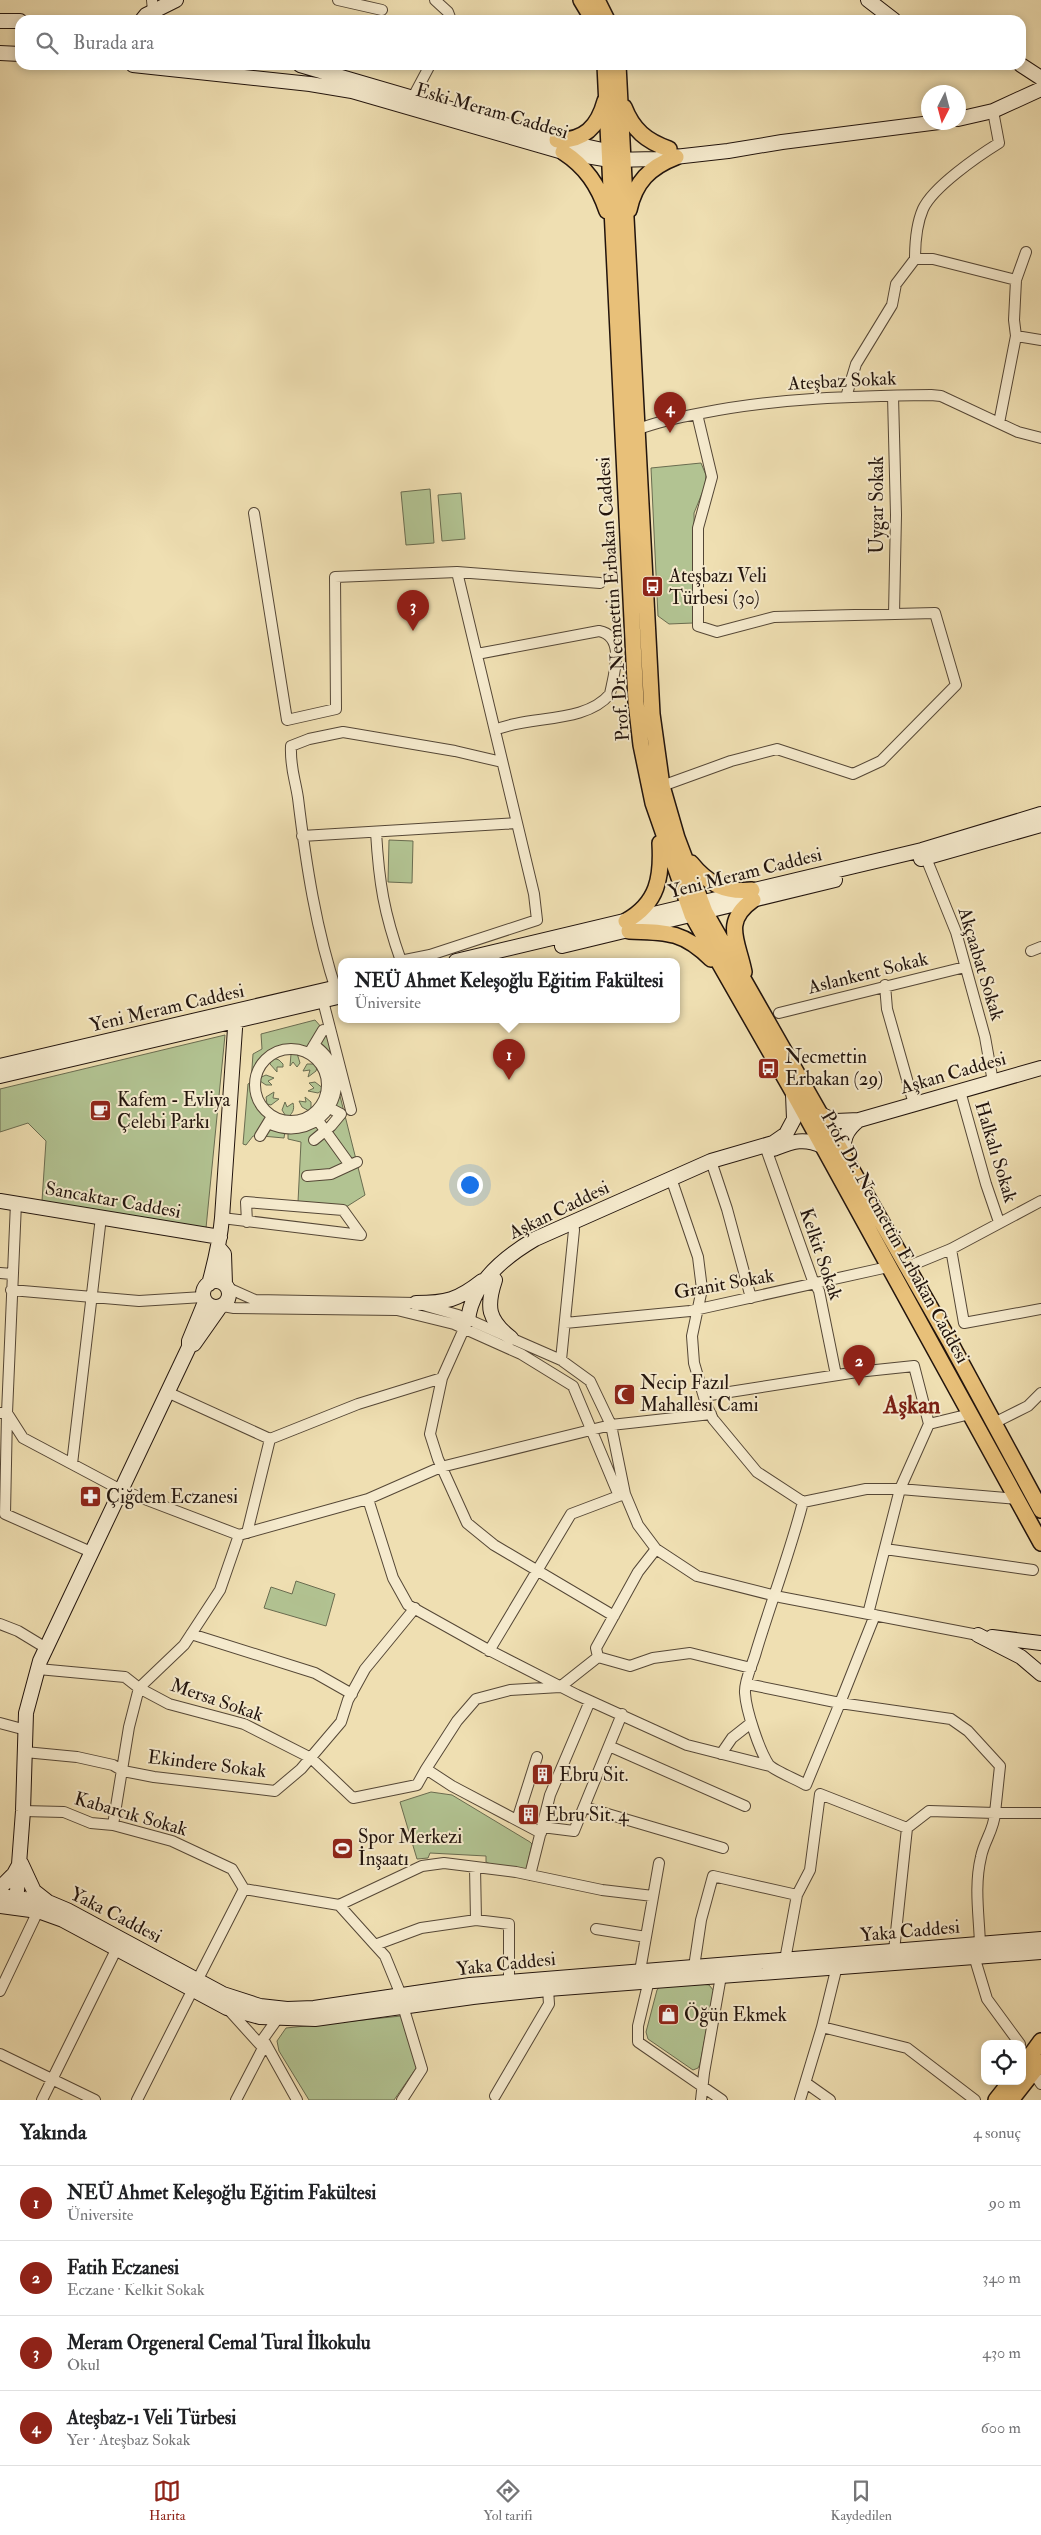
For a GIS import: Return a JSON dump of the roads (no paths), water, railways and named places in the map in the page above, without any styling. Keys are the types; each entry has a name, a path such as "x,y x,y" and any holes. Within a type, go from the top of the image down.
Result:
{"main road":[{"path":"580,0 589,15"},
{"path":"597,0 604,15"},
{"name":"Prof. Dr. Necmettin Erbakan Caddesi","path":"616,156 620,95 618,70"},
{"path":"606,71 602,110 594,127 560,146 594,180 603,200 619,226"},
{"name":"Prof. Dr. Necmettin Erbakan Caddesi","path":"606,71 616,156 636,702 641,745 658,824 722,969 793,1092 1041,1543"},
{"path":"619,226 639,184 654,167 672,153 651,142 634,127 620,95"},
{"name":"Prof. Dr. Necmettin Erbakan Caddesi","path":"619,226 639,428 652,714 662,786 696,909 745,983 907,1267 1040,1506"},
{"path":"627,926 646,904 659,882 661,868 658,824"},
{"path":"682,853 712,883 752,895 738,912 734,928 745,983"},
{"path":"627,926 678,935 694,943 722,969"},
{"path":"1011,2100 1041,2041"},
{"path":"996,2100 1008,2085"}],"street":[{"path":"149,10 176,0"},
{"path":"338,0 382,10"},
{"path":"435,0 449,15"},
{"path":"868,0 888,15"},
{"path":"0,21 15,21"},
{"path":"0,53 15,54"},
{"path":"1026,68 1041,78"},
{"name":"Eski Meram Caddesi","path":"178,70 338,88 560,146 616,156 750,149 782,142 921,124"},
{"name":"Eski Meram Caddesi","path":"318,70 413,97 560,146"},
{"path":"413,97 427,70"},
{"path":"966,117 993,111 1041,89"},
{"path":"846,397 856,364 892,305 896,284 915,259 915,239 924,208 944,185 976,156 999,143 993,111"},
{"path":"999,423 1016,336 1014,320 1016,280 1026,252"},
{"path":"915,259 933,260 1016,280"},
{"path":"1016,336 1041,340"},
{"name":"Uygar Sokak","path":"893,396 896,515 894,614"},
{"name":"Ateşbaz Sokak","path":"639,428 654,423 736,406 846,397 941,396 1018,432 1041,438"},
{"path":"662,786 731,761 777,748 853,774 882,761 956,685 935,613 774,618 717,632 698,626 698,528 712,477 697,414"},
{"path":"254,513 287,720 336,709 335,577 457,572 600,583"},
{"path":"416,958 537,920 534,894 457,572"},
{"path":"477,654 598,631 606,632 612,637 616,645 610,694 606,700 593,708 573,714 508,724 495,730"},
{"path":"338,986 318,929 297,797 290,766 291,746 309,738 342,732 455,751 502,762"},
{"name":"Yeni Meram Caddesi","path":"506,958 922,850 1041,814"},
{"path":"302,836 517,823"},
{"name":"Yeni Meram Caddesi","path":"752,895 926,858 1041,825"},
{"path":"376,832 383,902 387,921 400,958"},
{"name":"Akçaabat Sokak","path":"926,858 956,932 985,1037 993,1082"},
{"name":"Yeni Meram Caddesi","path":"471,958 627,926"},
{"path":"1031,950 1041,947"},
{"name":"Aslankent Sokak","path":"780,1014 885,985 965,966"},
{"path":"885,985 886,1010 914,1104"},
{"name":"Yeni Meram Caddesi","path":"0,1076 338,989"},
{"name":"Yeni Meram Caddesi","path":"0,1066 235,1016 323,1001 338,990"},
{"path":"323,1001 351,1110"},
{"path":"209,1284 215,1255 220,1242 235,1016"},
{"path":"312,1049 323,1030"},
{"path":"286,1049 312,1049 325,1054 330,1074 325,1105 315,1117 304,1118 287,1129 270,1119 256,1092 258,1069 265,1059 286,1049"},
{"name":"Aşkan Caddesi","path":"820,1114 836,1120 859,1120 1035,1069 1041,1062"},
{"name":"Halkalı Sokak","path":"960,1091 986,1184 999,1222"},
{"name":"Aşkan Caddesi","path":"766,1149 791,1127 795,1112 793,1092"},
{"path":"314,1140 326,1131 341,1114 325,1105"},
{"path":"307,1176 331,1174 354,1163 315,1117"},
{"path":"260,1136 270,1119"},
{"path":"844,1156 845,1137 848,1130 859,1120"},
{"name":"Aşkan Caddesi","path":"466,1324 475,1312 492,1277 516,1260 573,1226 712,1165 799,1140 806,1140 822,1146"},
{"name":"Kelkit Sokak","path":"766,1149 819,1291 836,1375"},
{"path":"712,1165 727,1209 751,1298"},
{"path":"673,1182 698,1257 702,1288 696,1309 692,1336 694,1363 711,1414 757,1472 803,1502 866,1489 900,1489 1018,1499"},
{"name":"Sancaktar Caddesi","path":"0,1201 101,1217 220,1242"},
{"path":"907,1267 951,1249 1041,1201"},
{"path":"222,1218 247,1222 361,1235 343,1210 246,1202 247,1222"},
{"path":"16,1203 11,1290 5,1335 6,1416 3,1514 92,1552"},
{"path":"72,1464 90,1297 101,1217"},
{"path":"561,1360 573,1226"},
{"path":"189,1347 229,1298 226,1286 224,1254 220,1242"},
{"path":"951,1249 964,1323 1041,1308"},
{"name":"Granit Sokak","path":"565,1323 696,1309 816,1285 888,1267"},
{"path":"0,1273 12,1274"},
{"path":"16,1902 23,1810 26,1713 38,1669 46,1648 189,1347 204,1299 204,1289 215,1281 255,1300 440,1303 456,1299 492,1277"},
{"path":"492,1277 490,1314 497,1327 510,1338"},
{"path":"11,1290 139,1301 204,1299 212,1307 397,1310 466,1324 573,1386 622,1495 638,1525 656,1549 697,1576 773,1595 978,1635 1041,1643"},
{"path":"416,1303 466,1324 510,1338 561,1360 590,1381 611,1425 622,1495"},
{"path":"466,1324 442,1378 430,1434 442,1467 467,1523 494,1545 614,1616"},
{"path":"704,1396 836,1375 914,1366 929,1424 900,1489 871,1614 840,1703 806,1785"},
{"path":"167,1392 270,1439 358,1404 442,1378"},
{"path":"994,1423 1028,1406 1041,1393"},
{"path":"1028,1406 1041,1408"},
{"path":"6,1416 23,1438 121,1490 243,1534 368,1499 442,1467 611,1425 711,1414"},
{"path":"929,1424 970,1414"},
{"path":"113,1825 129,1727 139,1688 184,1645 220,1590 243,1534 270,1439"},
{"path":"489,1651 571,1514 622,1495"},
{"path":"368,1499 394,1578 408,1605 489,1651 687,1745 770,1766 820,1794 907,1828"},
{"path":"770,1766 750,1723 744,1691 773,1595 792,1546 803,1502"},
{"path":"598,1657 596,1648 638,1572 656,1549"},
{"path":"885,1549 1033,1570"},
{"name":"Ekindere Sokak","path":"25,1752 77,1757 113,1764 123,1770 154,1777 275,1791 302,1769 342,1722 352,1694 365,1669 415,1608"},
{"path":"0,1624 18,1631 46,1648"},
{"path":"191,1634 315,1673 352,1694"},
{"path":"978,1635 1021,1658 1041,1674"},
{"path":"598,1657 630,1666 653,1658 690,1653 751,1668"},
{"path":"598,1657 560,1686 510,1690 476,1699 457,1721 426,1769 452,1786 516,1820 541,1830 574,1831 622,1714"},
{"name":"Mersa Sokak","path":"38,1669 125,1677 139,1688 169,1704 244,1724 311,1758 352,1798 417,1785 426,1769"},
{"path":"746,1684 840,1703 950,1719 968,1731 1000,1766 994,1826 981,1855 977,1881 977,1950 987,1999 1030,2062"},
{"path":"530,1875 550,1795 590,1700"},
{"path":"0,1723 26,1730"},
{"path":"721,1754 732,1738 750,1723"},
{"path":"609,1746 745,1806"},
{"path":"516,1820 537,1757"},
{"path":"785,1960 797,1895 810,1870 820,1794"},
{"path":"584,1807 723,1848"},
{"name":"Kabarcık Sokak","path":"23,1810 64,1812 91,1823 113,1825 172,1841 232,1869 244,1889"},
{"path":"894,1951 907,1828 929,1811 1041,1813"},
{"path":"0,1888 14,1874 20,1862"},
{"path":"0,1991 43,1907 20,1862"},
{"path":"659,1862 646,1937 645,1976 638,2026 638,2042 703,2089 722,2100"},
{"path":"137,2100 244,1889 339,1905 422,1866 444,1863 530,1875 602,1890 653,1896"},
{"path":"476,1867 476,1920"},
{"path":"694,1967 701,1920 713,1876 797,1895"},
{"name":"Yaka Caddesi","path":"0,1896 16,1902 67,1910 195,1984 227,2008 260,2017 278,2018 315,2019 509,1981 645,1976 721,1976 837,1966 977,1950 1041,1939"},
{"name":"Yaka Caddesi","path":"0,1906 16,1902"},
{"path":"339,1905 385,1956 402,2001 422,2069 402,2100"},
{"name":"Yaka Caddesi","path":"43,1907 63,1920 116,1948 195,1984 241,2001 287,2009 548,1989 645,1976 694,1967 894,1951 977,1950 1041,1952"},
{"path":"375,1945 421,1928 476,1920 509,1924 509,1981"},
{"path":"596,1929 646,1937"},
{"path":"42,2100 116,1948"},
{"path":"800,2100 822,2027 837,1966"},
{"path":"701,2100 721,1976"},
{"path":"496,2099 549,2004 548,1989"},
{"path":"227,2008 274,2060"},
{"path":"278,2018 263,2039 297,2100"},
{"path":"822,2027 907,2048 975,2100"},
{"path":"236,2100 263,2048"},
{"path":"0,2054 95,2100"},
{"path":"806,2083 830,2100"}],"place":[{"name":"Ateşbaz-ı Veli Türbesi","path":"670,433"},
{"name":"Ateşbazı Veli Türbesi (30)","path":"653,587"},
{"name":"Meram Orgeneral Cemal Tural İlkokulu","path":"413,631"},
{"name":"Necmettin Erbakan (29)","path":"769,1068"},
{"name":"NEÜ Ahmet Keleşoğlu Eğitim Fakültesi","path":"509,1080"},
{"name":"Kafem - Evliya Çelebi Parkı","path":"101,1111"},
{"name":"Fatih Eczanesi","path":"859,1386"},
{"name":"Necip Fazıl Mahallesi Cami","path":"624,1394"},
{"name":"Çiğdem Eczanesi","path":"90,1497"},
{"name":"Ebru Sit.","path":"543,1775"},
{"name":"Ebru Sit. 4","path":"529,1815"},
{"name":"Spor Merkezi İnşaatı","path":"342,1848"},
{"name":"Öğün Ekmek","path":"668,2015"}],"district":[{"name":"Aşkan","path":"912,1405"}]}
